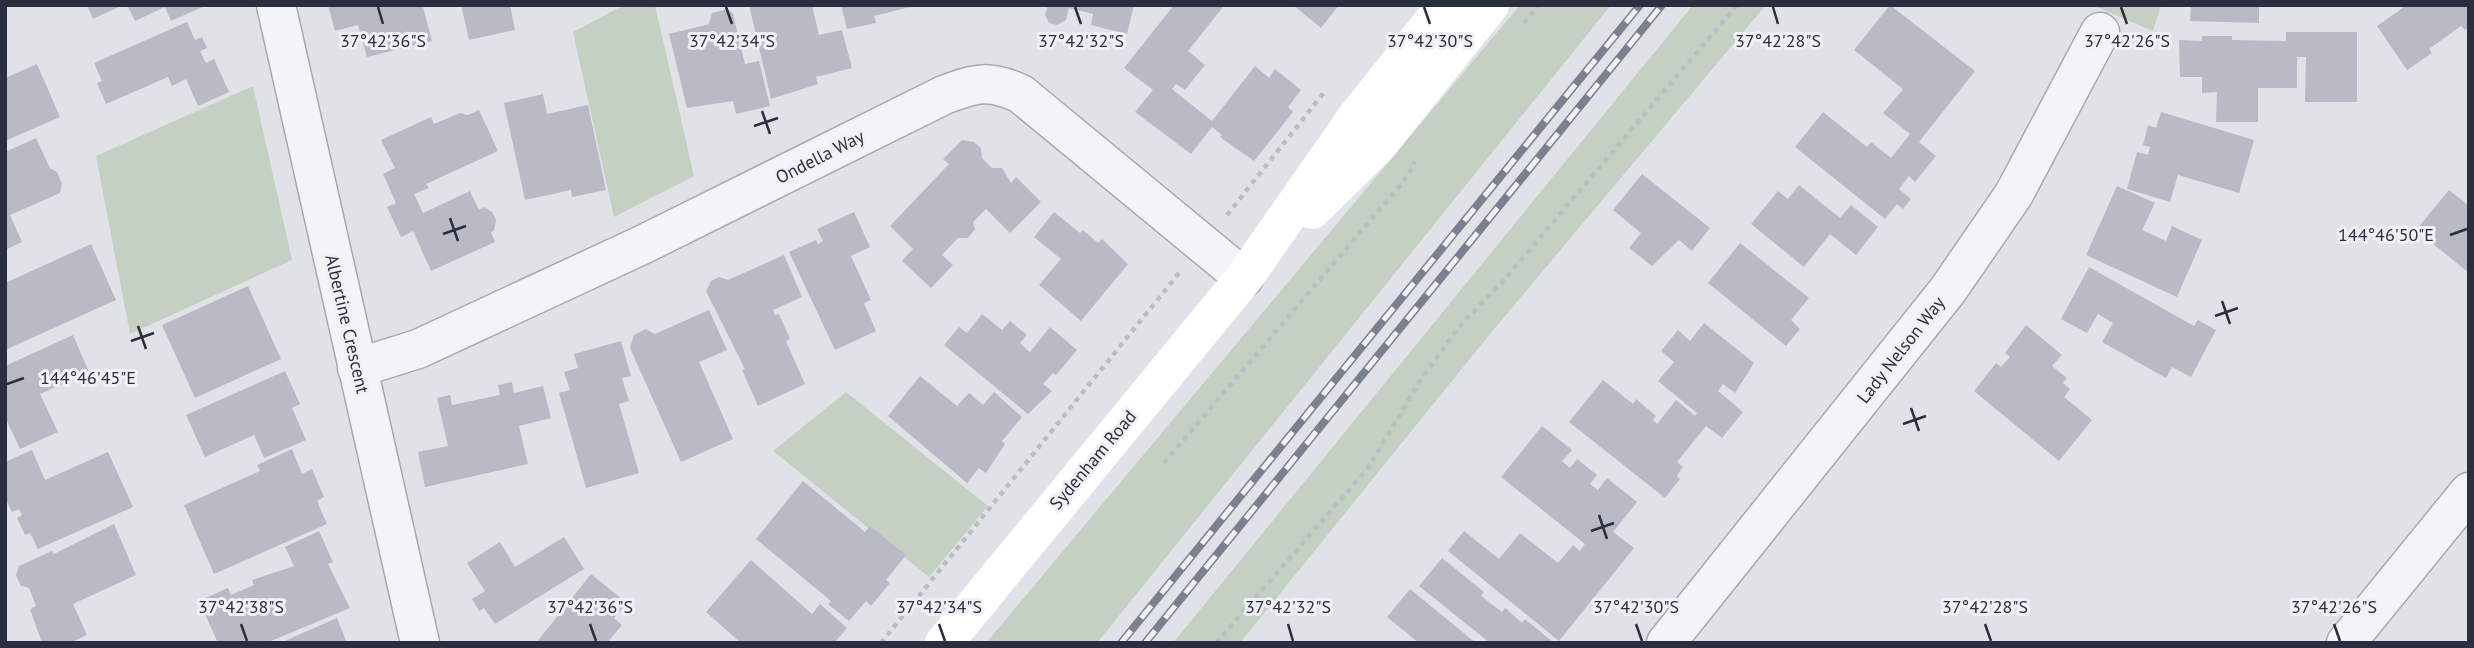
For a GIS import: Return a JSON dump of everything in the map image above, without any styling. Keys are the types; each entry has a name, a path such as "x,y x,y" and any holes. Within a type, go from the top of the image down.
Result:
{"street":[{"name":"Albertine Crescent","path":"276,5 420,643"},
{"name":"Sydenham Road","path":"944,643 1244,278 1358,115 1446,5"},
{"name":"Sydenham Road","path":"1244,278 1378,145 1490,5"},
{"name":"Lady Nelson Way","path":"1666,643 1900,353 1971,257 2037,154 2100,32"},
{"name":"Ondella Way","path":"357,368 418,349 654,239 944,95 972,84 998,83 1021,94 1244,278"},
{"path":"2346,643 2469,492"}],"path":[{"path":"1516,33 1539,5"},
{"path":"1216,643 1368,468 1418,384 1458,328 1504,280 1737,5"},
{"path":"881,643 1333,82"},
{"path":"1164,463 1403,182 1417,160"}],"green space":[{"path":"624,5 655,5 694,176 614,217 573,32"},
{"path":"1520,5 1611,5 1097,643 986,643"},
{"path":"1693,5 1766,5 1490,334 1240,643 1173,643"},
{"path":"2092,5 2161,5 2153,31"},
{"path":"253,86 292,260 130,334 96,156"},
{"path":"846,392 988,506 929,577 773,451"}],"building":[{"path":"87,5 123,5 93,19"},
{"path":"127,5 207,5 171,21 165,7 135,21"},
{"path":"328,5 428,5 423,7 432,41 367,57 358,25 335,31"},
{"path":"461,5 510,5 515,30 469,40"},
{"path":"749,5 812,5 819,35 842,30 852,68 816,77 818,84 771,99"},
{"path":"841,5 914,6 874,16 876,23 847,29"},
{"path":"1048,5 1134,5 1127,34 1091,25 1093,14 1069,8 1066,20 1057,25 1049,23 1045,15"},
{"path":"1174,5 1223,7 1188,51 1205,65 1185,90 1176,84 1172,89 1212,121 1255,66 1269,78 1275,69 1301,90 1288,107 1293,112 1254,161 1220,137 1222,135 1212,127 1191,154 1135,112 1153,90 1124,68"},
{"path":"1293,5 1339,5 1321,28"},
{"path":"1890,5 1975,71 1919,142 1936,156 1915,182 1909,176 1899,189 1911,199 1903,209 1897,204 1885,219 1795,147 1823,112 1867,147 1871,142 1891,158 1910,134 1883,113 1903,89 1854,50"},
{"path":"2191,5 2259,5 2259,23 2190,21"},
{"path":"2407,5 2469,5 2469,28 2465,30 2461,26 2429,49 2432,53 2407,70 2377,26"},
{"path":"728,9 733,14 745,64 759,61 770,106 736,114 733,101 687,108 669,34 709,24 712,13"},
{"path":"187,22 195,40 202,37 207,48 200,51 206,63 214,59 229,92 198,106 186,79 172,86 168,77 106,104 97,83 102,81 94,63"},
{"path":"2286,32 2357,32 2357,102 2305,102 2306,57 2297,57 2297,88 2258,88 2258,122 2216,122 2217,92 2202,93 2202,77 2180,77 2179,40 2202,41 2202,36 2232,36 2232,40 2286,41"},
{"path":"37,64 60,117 5,141 5,78"},
{"path":"543,94 547,114 588,105 606,190 572,197 571,190 525,200 504,103"},
{"path":"479,110 498,151 426,184 429,188 414,194 423,213 470,191 479,210 484,207 492,212 496,220 494,231 491,232 495,242 431,271 413,231 401,237 387,207 396,203 383,174 395,168 381,140 431,117 434,124 460,113 468,115"},
{"path":"2161,112 2254,140 2239,193 2178,175 2170,202 2127,189 2137,152 2148,155 2150,147 2143,145 2148,125 2156,128"},
{"path":"36,138 50,168 57,172 62,184 60,193 10,215 22,242 5,250 5,152"},
{"path":"962,140 974,142 981,148 982,158 992,168 1002,168 1011,183 1016,177 1041,202 1010,233 986,209 973,222 975,229 968,238 958,238 942,255 953,265 931,288 902,261 913,249 890,226 949,164 943,159"},
{"path":"1642,174 1710,228 1692,251 1679,240 1652,266 1629,248 1641,233 1613,210"},
{"path":"1799,185 1840,218 1851,205 1878,227 1856,255 1830,234 1804,267 1751,224 1778,191 1788,199"},
{"path":"2117,186 2155,203 2142,230 2166,241 2172,226 2202,240 2177,297 2086,255"},
{"path":"2449,190 2469,206 2469,273 2416,230"},
{"path":"854,212 870,247 851,256 871,300 864,303 876,331 835,350 789,252 816,240 818,244 823,241 817,229"},
{"path":"1054,212 1080,233 1083,230 1098,243 1102,239 1128,264 1081,321 1039,285 1061,259 1034,237"},
{"path":"1740,243 1809,298 1791,320 1800,329 1786,346 1708,283"},
{"path":"91,244 116,300 5,350 5,283"},
{"path":"784,255 802,297 773,310 775,315 779,314 790,339 786,341 805,384 758,406 742,370 745,369 706,291 711,281 719,277 728,280"},
{"path":"2089,267 2194,326 2198,320 2216,330 2191,377 2172,367 2166,378 2102,342 2113,323 2098,314 2087,333 2061,319"},
{"path":"248,286 281,359 195,398 162,325"},
{"path":"709,310 727,350 699,362 733,439 681,462 630,348 634,335 646,329 655,334"},
{"path":"982,314 1002,330 1010,321 1027,335 1020,343 1030,352 1050,327 1077,350 1056,375 1053,373 1043,384 1052,391 1028,414 944,345 959,327 967,333"},
{"path":"1704,323 1754,363 1735,393 1723,384 1718,391 1743,412 1722,438 1706,426 1677,462 1683,467 1677,476 1680,479 1665,498 1569,422 1603,380 1633,404 1636,399 1656,416 1653,420 1657,424 1676,400 1695,416 1697,413 1658,381 1674,362 1661,351 1678,330 1690,341"},
{"path":"2026,325 2062,355 2052,366 2067,378 2063,383 2070,389 2064,397 2092,420 2059,461 1974,391 1996,363 2001,367 2010,357 2005,353"},
{"path":"73,335 89,372 40,394 58,432 20,449 5,417 5,366"},
{"path":"621,341 631,376 622,378 629,401 619,404 639,473 586,488 559,393 570,390 564,372 578,368 574,354"},
{"path":"285,371 300,404 292,408 306,440 264,458 254,435 205,457 186,415"},
{"path":"920,376 957,406 969,393 983,405 994,392 1022,417 1002,441 1005,444 986,473 979,468 967,483 888,416"},
{"path":"512,382 514,393 543,386 551,418 519,426 528,464 425,487 418,452 448,446 437,398 450,395 452,405 500,395 498,385"},
{"path":"1542,426 1572,450 1562,461 1570,468 1577,459 1597,475 1590,484 1598,490 1607,478 1637,502 1613,532 1634,548 1559,641 1448,551 1464,531 1499,559 1520,533 1558,563 1573,545 1580,551 1585,544 1501,477"},
{"path":"292,449 302,474 312,469 324,497 317,501 327,524 214,574 184,505 260,471 257,465"},
{"path":"32,450 45,480 108,452 133,507 38,549 30,533 25,535 17,518 22,515 19,509 12,512 5,498 5,462"},
{"path":"803,481 865,532 870,526 906,555 886,580 890,583 871,606 866,601 849,621 828,604 831,601 756,539"},
{"path":"114,524 136,575 73,604 87,635 70,643 42,643 30,609 36,606 29,588 21,586 16,575 19,566 52,551 54,554"},
{"path":"319,531 333,562 328,564 350,608 266,643 218,643 199,601 228,588 231,595 254,585 252,580 294,566 285,547"},
{"path":"564,537 584,569 495,624 484,608 479,611 472,599 485,591 467,563 500,542 515,567"},
{"path":"1442,558 1484,592 1481,596 1502,612 1505,608 1522,623 1525,619 1554,643 1490,643 1419,586"},
{"path":"751,560 812,614 820,604 847,628 834,643 741,643 706,612"},
{"path":"591,574 627,603 614,618 622,625 607,643 536,643"},
{"path":"1410,589 1476,643 1419,643 1387,617"},
{"path":"337,618 347,643 280,643"}],"railway":[{"path":"1121,643 1640,5"},
{"path":"1145,643 1662,5"}]}
